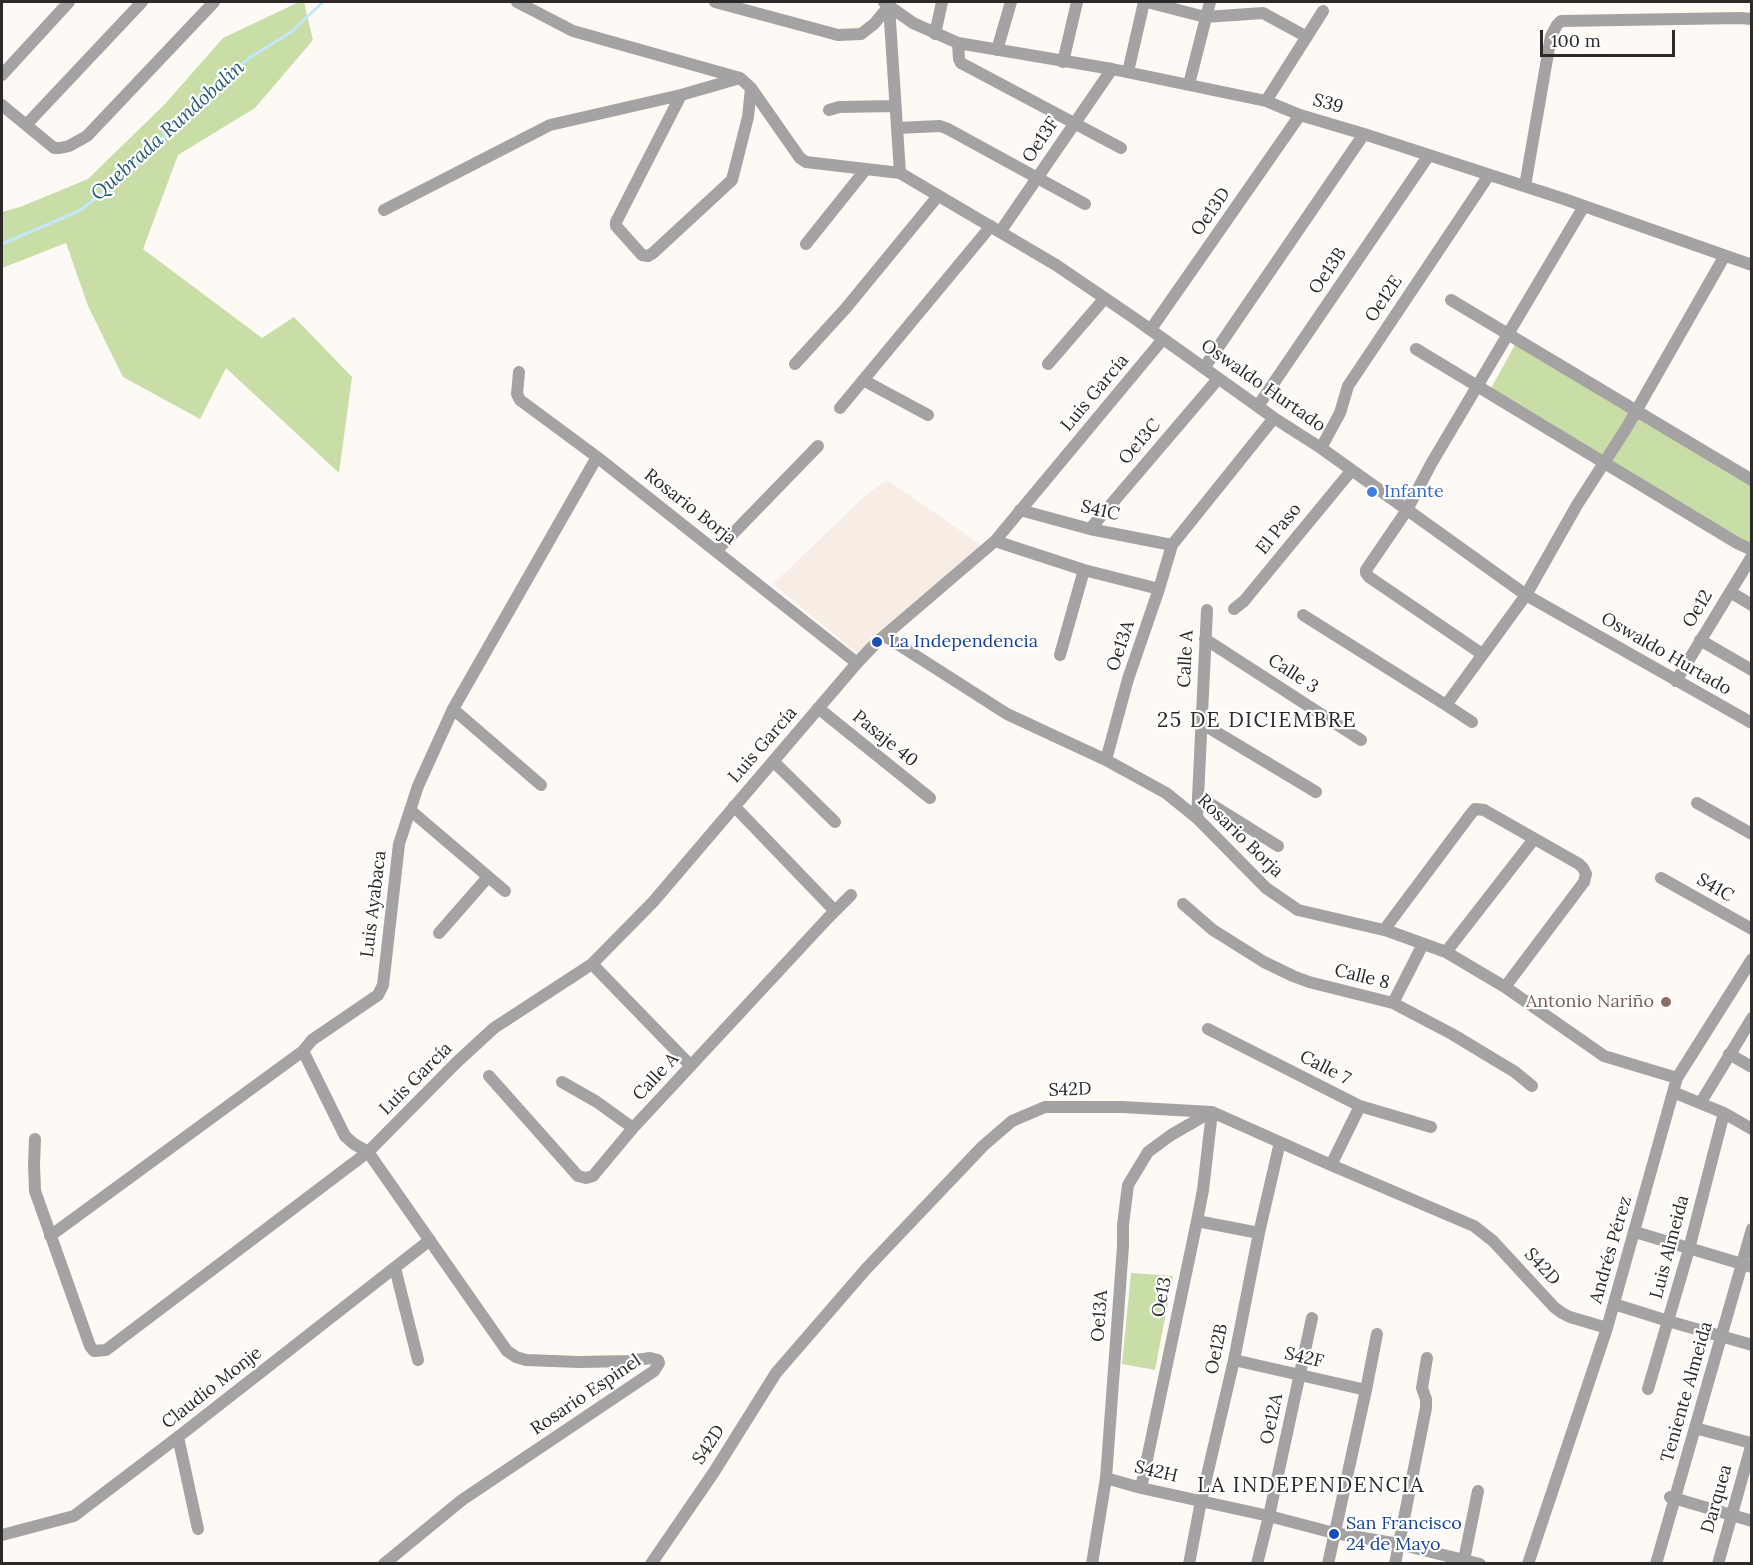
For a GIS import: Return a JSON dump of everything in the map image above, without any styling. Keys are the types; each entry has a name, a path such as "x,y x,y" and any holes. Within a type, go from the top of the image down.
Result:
{"street":[{"path":"2,75 69,2"},
{"path":"26,125 142,2"},
{"path":"2,105 54,148 69,146 87,136 214,2"},
{"path":"517,2 573,31 740,78 751,88 800,158 806,162 900,173 886,4"},
{"path":"716,2 838,35 861,34 874,24 886,4"},
{"path":"935,34 942,2"},
{"path":"997,50 1011,2"},
{"path":"1063,62 1077,2"},
{"path":"1128,72 1145,2 1205,16 1263,13 1307,37"},
{"path":"1189,84 1210,2"},
{"name":"S39","path":"886,4 935,34 958,43 1128,72 1266,101 1300,115 1525,186 1752,265"},
{"path":"1266,101 1323,11"},
{"path":"1525,186 1551,36 1561,21 1752,19"},
{"path":"958,43 961,63 1121,148"},
{"name":"Oe13F","path":"840,408 995,229 1036,178 1112,69"},
{"path":"384,210 550,125 681,95 740,78"},
{"path":"681,95 616,222 616,226 642,255 648,256 653,253 732,180 748,117 751,88"},
{"path":"829,110 839,107 895,106"},
{"name":"Oe13D","path":"1151,329 1300,115"},
{"path":"897,128 940,126 1084,204"},
{"path":"1203,368 1364,134"},
{"name":"Oe13B","path":"1258,406 1429,155"},
{"path":"806,244 866,169"},
{"name":"Oswaldo Hurtado","path":"900,173 1056,265 1151,329 1218,379 1321,448 1526,595 1752,723"},
{"name":"Oe12E","path":"1321,448 1340,413 1348,386 1489,175"},
{"path":"795,364 846,308 938,196"},
{"path":"1482,654 1368,577 1366,570 1407,510 1431,464 1584,206"},
{"path":"1446,705 1526,595 1725,257"},
{"path":"1048,364 1105,298"},
{"path":"1451,300 1752,480"},
{"name":"Luis García","path":"50,1236 90,1346 98,1352 106,1350 368,1152 494,1028 592,964 653,902 857,663 995,541 1163,339"},
{"path":"1416,349 1752,550"},
{"name":"Rosario Borja","path":"519,372 517,394 520,400 597,457 857,663"},
{"name":"Oe13C","path":"1090,529 1218,379"},
{"path":"863,380 928,415"},
{"path":"1172,544 1274,418"},
{"path":"716,551 818,446"},
{"name":"Luis Ayabaca","path":"50,1236 303,1051 312,1040 378,995 383,985 399,844 418,786 453,709 597,457"},
{"name":"El Paso","path":"1234,609 1244,601 1351,471"},
{"name":"S41C","path":"1020,510 1090,529 1172,544"},
{"path":"995,541 1084,570 1159,589"},
{"name":"Oe13A","path":"1106,760 1128,679 1172,544"},
{"name":"Oe12","path":"1676,681 1752,556"},
{"path":"1060,655 1084,570"},
{"path":"1730,592 1752,604"},
{"name":"Calle A","path":"1197,818 1207,610"},
{"path":"1302,615 1472,722"},
{"name":"Rosario Borja","path":"885,636 1007,714 1106,760 1166,793 1197,818 1266,888 1298,910 1383,930 1446,952 1505,987 1604,1056 1677,1078"},
{"name":"Calle 3","path":"1205,639 1361,740"},
{"path":"1701,640 1752,670"},
{"name":"Pasaje 40","path":"818,708 930,798"},
{"path":"453,709 541,785"},
{"path":"1201,723 1316,792"},
{"path":"773,761 835,822"},
{"path":"1198,796 1278,846"},
{"path":"1698,803 1752,834"},
{"path":"734,806 835,911"},
{"path":"1383,930 1463,824 1476,809 1484,810 1579,864 1586,874 1584,882 1505,987"},
{"path":"410,810 506,891"},
{"path":"1446,952 1534,839"},
{"path":"439,933 488,876"},
{"name":"S41C","path":"1662,878 1752,929"},
{"name":"Calle A","path":"489,1076 580,1177 593,1176 633,1128 851,895"},
{"name":"Calle 8","path":"1183,904 1213,930 1264,962 1309,982 1393,1003 1452,1034 1515,1072 1532,1086"},
{"path":"1393,1003 1423,944"},
{"name":"Andrés Pérez","path":"1528,1563 1607,1328 1677,1078 1752,959"},
{"path":"592,964 691,1066"},
{"path":"1701,1102 1752,1018"},
{"name":"Calle 7","path":"1208,1029 1359,1106 1431,1127"},
{"path":"303,1051 345,1136 368,1152"},
{"path":"1729,1054 1752,1066"},
{"path":"562,1082 597,1102 633,1128"},
{"path":"1673,1092 1701,1102 1752,1129"},
{"path":"1330,1165 1359,1106"},
{"name":"S42D","path":"651,1563 714,1472 776,1373 866,1269 982,1146 1012,1122 1045,1107 1122,1107 1212,1112 1474,1226 1493,1241 1554,1307 1570,1317 1607,1328"},
{"name":"Oe13A","path":"1092,1563 1106,1478 1123,1225 1128,1185 1148,1152 1170,1135 1212,1112"},
{"name":"Oe13","path":"1141,1488 1203,1190 1212,1112"},
{"name":"Luis Almeida","path":"1648,1389 1689,1249 1724,1113"},
{"path":"35,1139 35,1191 50,1236"},
{"name":"Oe12B","path":"1189,1563 1280,1142"},
{"name":"Rosario Espinel","path":"368,1152 507,1351 526,1360 579,1362 630,1361 650,1358 658,1360 654,1371 462,1500 384,1563"},
{"path":"1197,1221 1259,1233"},
{"name":"Teniente Almeida","path":"1656,1563 1673,1498 1722,1337 1747,1265 1752,1229"},
{"path":"1635,1232 1747,1265"},
{"name":"Claudio Monje","path":"2,1535 74,1516 430,1240"},
{"path":"395,1268 418,1360"},
{"path":"1614,1304 1752,1345"},
{"name":"Oe12A","path":"1257,1563 1312,1318"},
{"path":"1328,1563 1377,1334"},
{"path":"1395,1563 1426,1408 1422,1388 1427,1358"},
{"name":"S42F","path":"1234,1360 1366,1390"},
{"path":"1695,1428 1752,1443"},
{"path":"178,1437 198,1529"},
{"name":"Darquea","path":"1718,1563 1752,1443"},
{"name":"S42H","path":"1106,1478 1334,1533 1399,1544 1479,1563"},
{"path":"1464,1560 1478,1491"},
{"path":"1673,1498 1752,1521"}],"shaded area":[{"path":"887,480 984,547 858,654 773,584 866,495"}],"green space":[{"path":"299,2 304,2 313,40 255,108 178,155 143,249 262,338 294,317 352,377 339,473 226,368 200,419 123,377 88,306 66,243 2,268 2,212 88,179 165,104 223,38"},
{"path":"1516,343 1631,414 1602,458 1490,390"},
{"path":"1637,418 1751,484 1751,541 1748,545 1610,462"},
{"path":"1131,1273 1173,1276 1155,1370 1122,1364"}],"waterway":[{"name":"Quebrada Rundobalin","path":"2,244 79,211 124,177 171,129 249,58 291,32 323,2"}],"place":[{"name":"Infante","path":"1372,492"},
{"name":"La Independencia","path":"877,642"},
{"name":"Antonio Nariño","path":"1666,1002"},
{"name":"San Francisco 24 de Mayo","path":"1334,1534"}],"district":[{"name":"25 DE DICIEMBRE","path":"1257,721"},
{"name":"LA INDEPENDENCIA","path":"1311,1486"}]}
